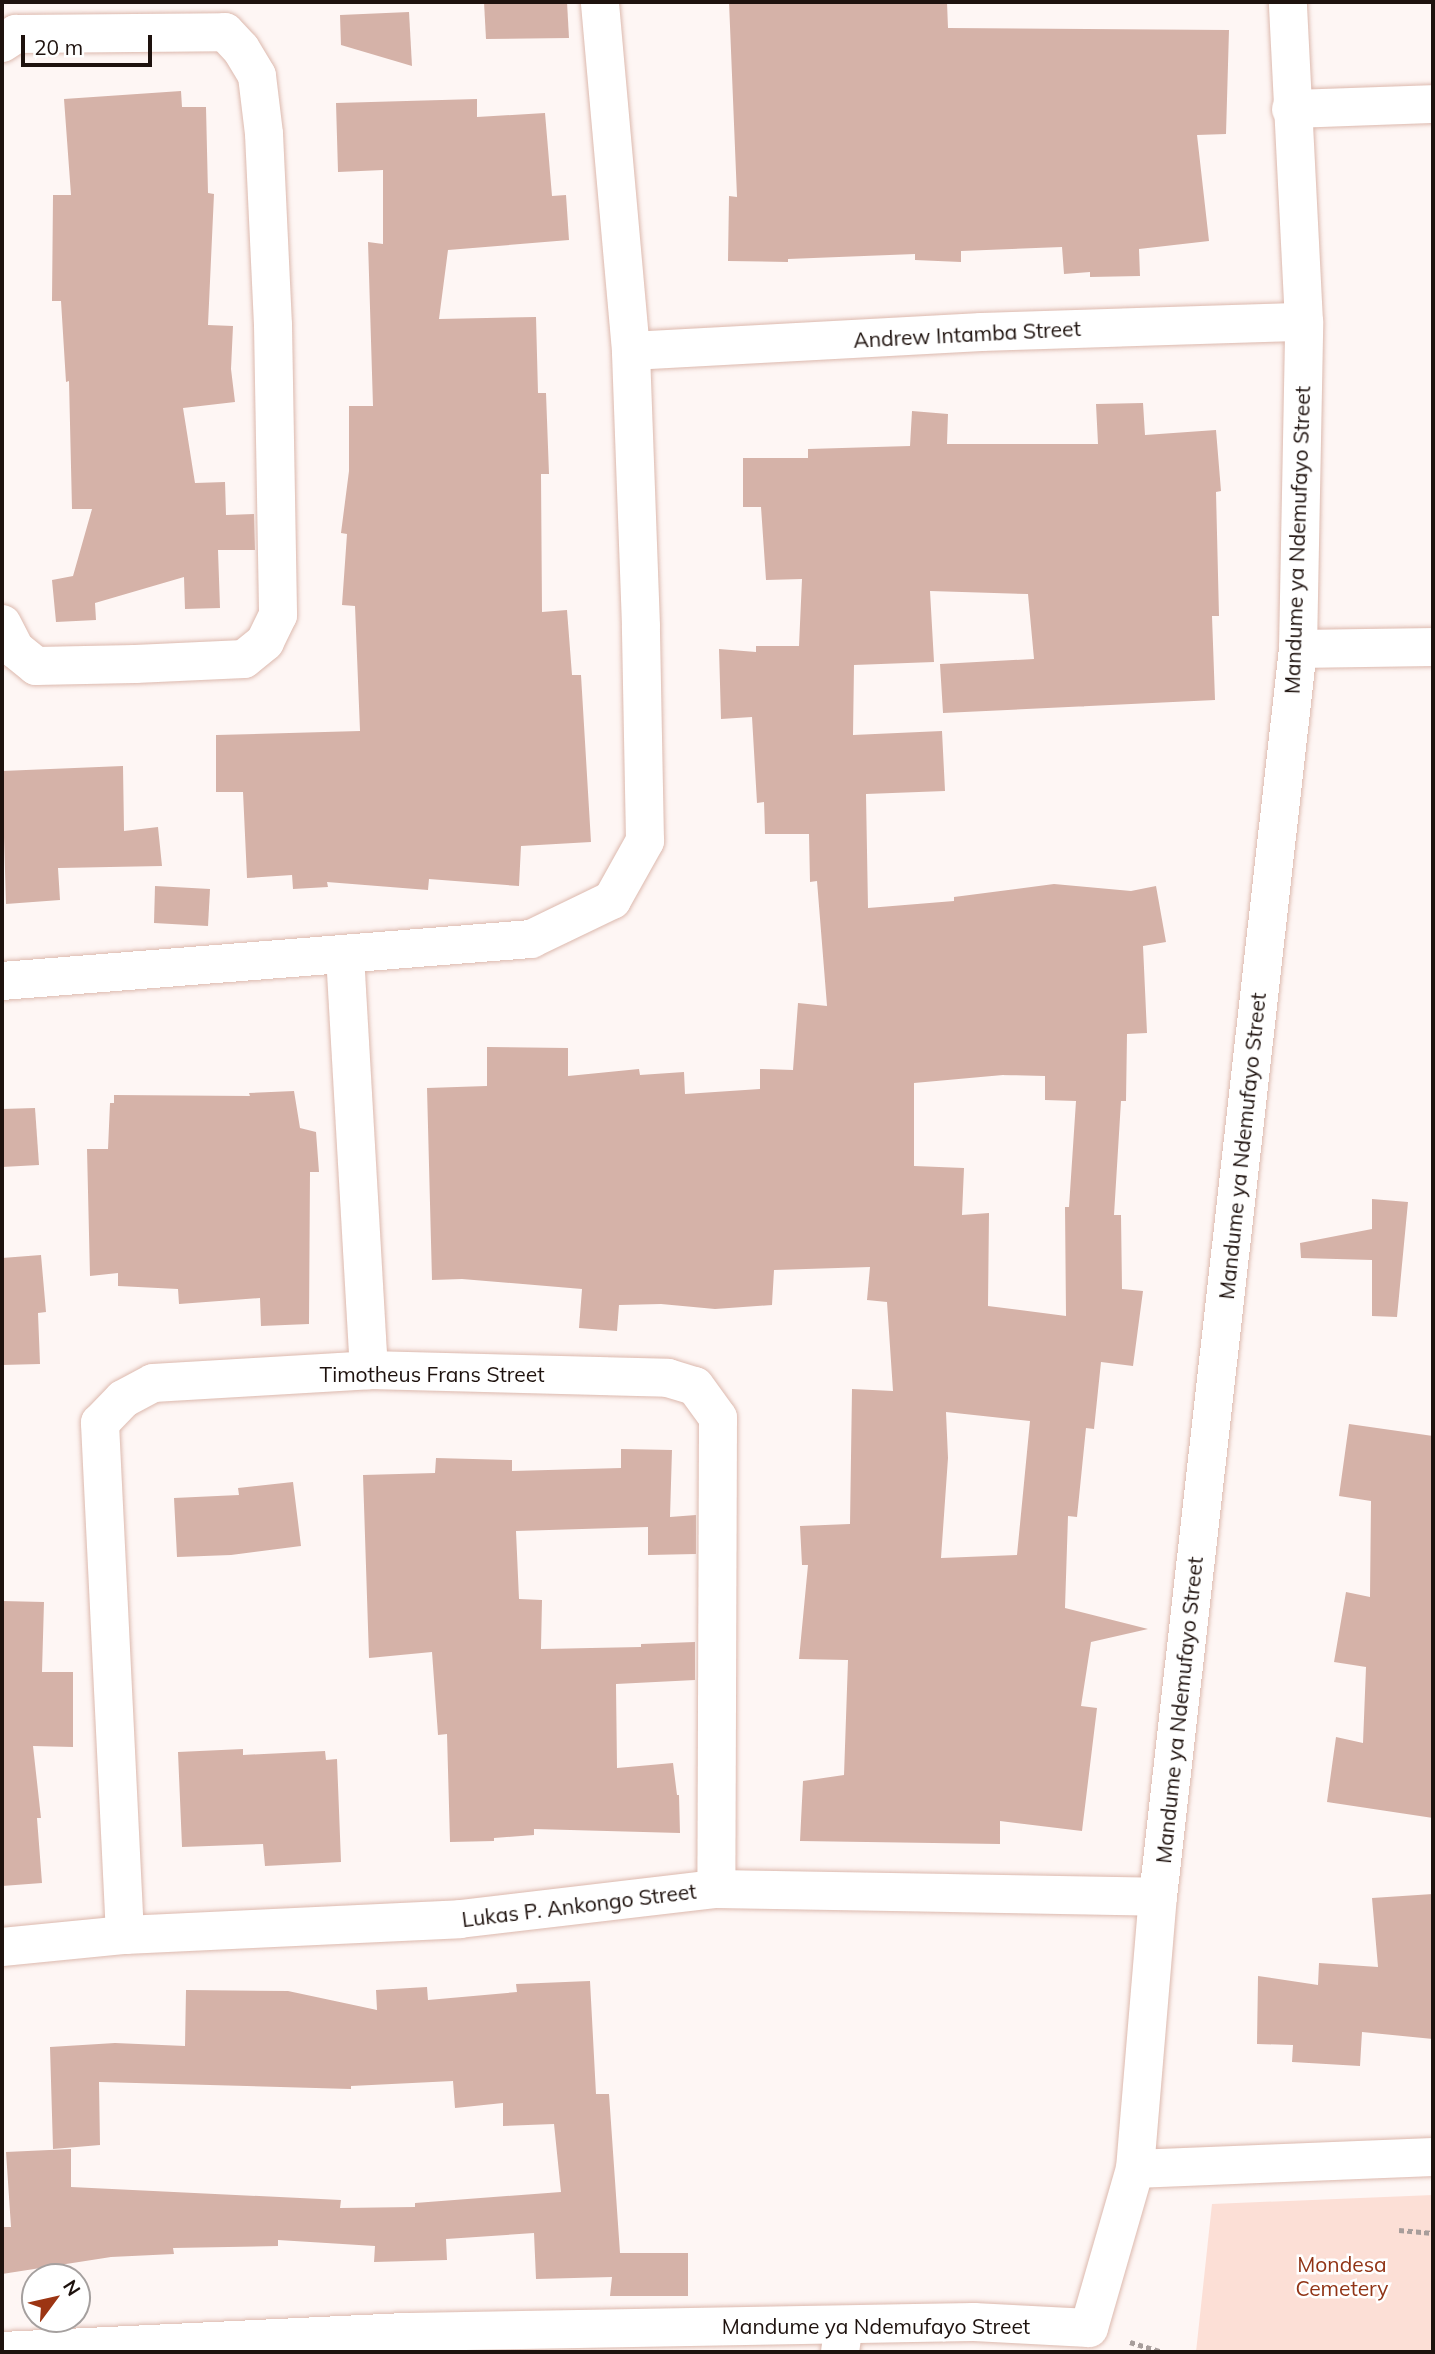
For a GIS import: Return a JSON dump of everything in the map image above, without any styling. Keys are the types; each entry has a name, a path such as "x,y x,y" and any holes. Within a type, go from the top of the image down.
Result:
{"street":[{"path":"2,981 531,939 612,900 645,841 642,626 631,351 600,2"},
{"name":"Mandume ya Ndemufayo Street","path":"2,2351 409,2342 842,2339 974,2322 1087,2340 1135,2168 1158,1897 1298,649 1304,322 1291,109 1288,2"},
{"path":"2,43 16,34 225,32 241,49 257,76 264,134 272,298 278,615 265,642 244,659 191,662 36,666 15,649 2,624"},
{"path":"1291,109 1433,104"},
{"name":"Andrew Intamba Street","path":"631,351 981,332 1304,322"},
{"path":"1298,649 1433,647"},
{"path":"345,955 369,1370"},
{"name":"Timotheus Frans Street","path":"125,1935 100,1423 123,1399 153,1384 369,1370 668,1378 695,1386 718,1418 716,1889"},
{"name":"Lukas P. Ankongo Street","path":"2,1947 125,1935 460,1919 716,1889 1158,1897"},
{"path":"1135,2168 1433,2157"}],"path":[{"path":"1399,2230 1433,2233"}],"green space":[{"name":"Mondesa Cemetery","path":"1433,2195 1433,2352 1196,2352 1212,2204"}],"building":[{"path":"484,2 567,2 569,38 486,39"},
{"path":"729,2 947,2 948,28 1229,30 1226,134 1197,135 1209,241 1139,249 1140,276 1090,277 1090,272 1064,274 1062,247 961,251 961,262 915,260 915,254 788,259 788,262 728,261 729,196 737,197"},
{"path":"409,12 412,66 341,45 340,15"},
{"path":"181,91 182,107 206,107 208,193 214,194 208,325 233,326 231,369 235,402 183,408 195,483 225,482 226,515 254,514 255,550 218,550 220,608 185,609 184,577 95,603 96,620 56,622 52,580 73,576 92,509 72,509 69,381 66,382 61,301 52,301 53,195 71,195 64,99"},
{"path":"477,99 477,117 545,113 552,196 566,195 569,240 448,250 439,319 536,317 538,393 546,393 549,474 541,474 542,612 567,610 572,675 581,675 591,842 521,846 519,886 429,879 428,890 327,882 328,887 293,889 292,875 247,878 243,792 216,792 216,735 360,731 355,606 342,605 347,534 341,533 349,471 349,406 373,406 368,242 383,244 383,170 338,172 336,103"},
{"path":"1143,403 1145,435 1216,430 1221,491 1216,492 1219,616 1212,616 1215,700 943,713 940,664 1034,659 1028,594 930,591 934,662 854,665 853,735 942,731 945,791 866,794 868,908 954,901 954,897 1054,884 1131,891 1156,886 1166,942 1143,946 1147,1033 1127,1034 1126,1101 1121,1101 1114,1215 1121,1215 1122,1289 1143,1291 1133,1366 1101,1362 1094,1429 1086,1428 1077,1517 1068,1516 1065,1608 1148,1629 1091,1642 1081,1706 1097,1708 1082,1831 1000,1821 1000,1844 800,1841 803,1781 844,1775 848,1660 799,1659 808,1565 802,1565 800,1526 850,1524 852,1389 893,1391 887,1302 867,1300 870,1267 774,1270 772,1305 715,1309 661,1304 619,1305 617,1331 579,1328 582,1289 462,1279 432,1280 427,1088 487,1086 487,1047 568,1048 568,1076 639,1069 640,1075 684,1072 685,1094 760,1089 760,1069 793,1070 798,1003 827,1006 817,881 810,882 809,834 765,834 764,802 757,803 752,717 721,719 719,649 756,652 756,646 799,646 802,579 766,580 761,507 743,507 743,458 808,458 808,449 910,446 912,411 948,414 947,444 1098,444 1096,404","holes":["1003,1075 1045,1076 1045,1100 1076,1101 1069,1207 1065,1207 1066,1316 988,1306 989,1213 962,1215 964,1168 914,1166 914,1083","946,1412 1030,1421 1017,1555 941,1558 948,1458"]},
{"path":"123,766 124,831 158,827 162,866 58,868 60,900 6,904 2,771"},
{"path":"155,886 210,889 208,926 154,923"},
{"path":"294,1091 300,1128 316,1132 319,1172 310,1172 309,1324 261,1326 260,1298 179,1304 178,1289 118,1286 118,1273 90,1276 87,1149 108,1149 110,1103 114,1103 114,1095 250,1096 249,1093"},
{"path":"35,1108 39,1165 2,1167 2,1109"},
{"path":"1372,1199 1408,1202 1397,1317 1372,1316 1372,1260 1301,1258 1300,1243 1372,1229"},
{"path":"41,1255 46,1312 38,1313 40,1364 2,1365 2,1258"},
{"path":"1349,1424 1433,1436 1433,1818 1327,1802 1336,1737 1363,1743 1366,1667 1334,1662 1346,1592 1370,1597 1371,1501 1339,1496"},
{"path":"621,1449 672,1450 670,1517 696,1515 696,1554 648,1555 648,1527 516,1531 519,1599 542,1600 541,1649 641,1647 641,1644 695,1642 695,1680 616,1684 617,1768 673,1763 679,1795 680,1833 534,1829 534,1835 494,1838 494,1841 450,1842 447,1734 438,1735 432,1652 369,1658 363,1475 435,1473 436,1458 512,1460 512,1471 621,1468"},
{"path":"293,1482 301,1546 231,1555 177,1557 174,1498 239,1495 238,1488"},
{"path":"2,1601 44,1602 42,1672 73,1672 73,1747 33,1746 41,1818 37,1818 42,1883 2,1886"},
{"path":"243,1749 243,1755 325,1751 326,1760 337,1759 341,1862 265,1866 263,1844 182,1847 178,1752"},
{"path":"1433,1894 1433,2039 1362,2032 1360,2066 1292,2062 1293,2045 1257,2044 1258,1976 1318,1985 1319,1963 1378,1967 1372,1898"},
{"path":"590,1981 596,2094 609,2094 620,2253 688,2253 688,2296 610,2296 612,2277 536,2279 534,2233 446,2239 447,2260 374,2262 375,2246 278,2240 278,2246 173,2248 174,2254 111,2257 73,2263 21,2263 21,2271 2,2274 2,2227 11,2227 6,2152 71,2149 71,2187 341,2200 340,2208 415,2207 415,2203 561,2192 554,2124 503,2126 503,2103 455,2108 453,2081 351,2086 351,2089 99,2082 100,2145 53,2149 50,2047 115,2043 185,2046 186,1990 288,1991 377,2010 376,1990 427,1987 428,2000 517,1992 516,1984"}]}
